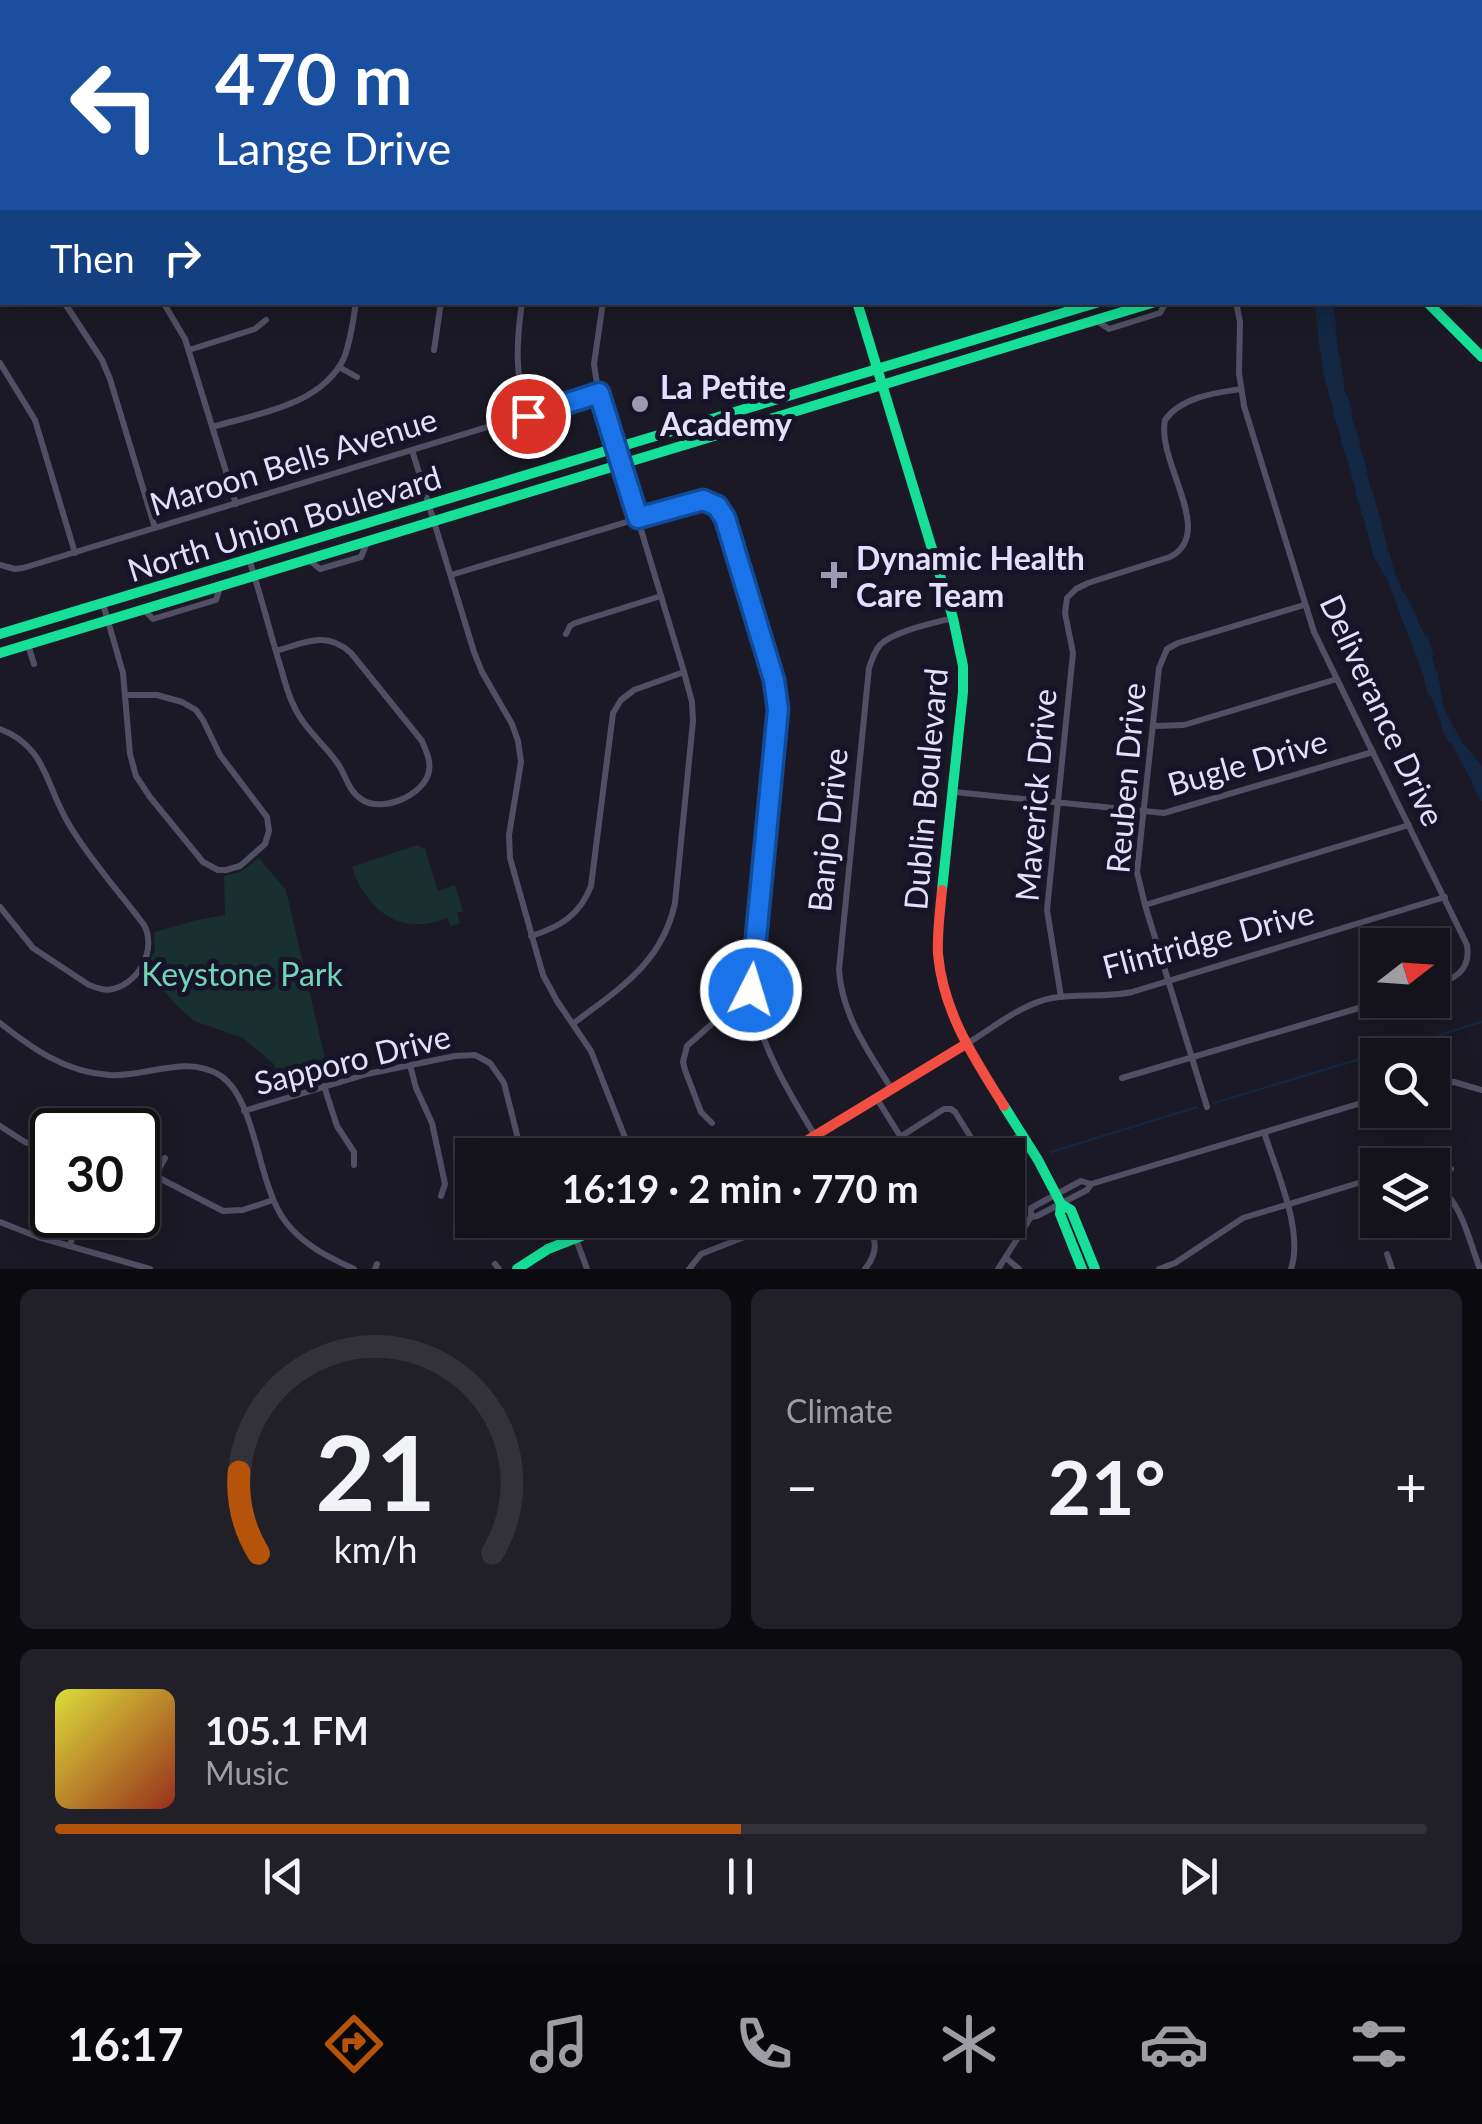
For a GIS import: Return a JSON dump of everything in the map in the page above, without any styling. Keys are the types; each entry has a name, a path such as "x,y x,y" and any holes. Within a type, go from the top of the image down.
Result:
{"main road":[{"name":"Dublin Boulevard","path":"858,305 962,654 964,679 939,921 941,978 966,1044 1058,1199 1071,1210 1096,1269"},
{"name":"North Union Boulevard","path":"0,634 1089,305"},
{"name":"North Union Boulevard","path":"0,653 1145,305"},
{"path":"1430,305 1482,357"},
{"name":"Flintridge Drive","path":"812,1138 966,1044"},
{"name":"Dublin Boulevard","path":"1058,1199 1082,1269"},
{"path":"517,1269 548,1249 576,1238"}],"street":[{"path":"66,305 110,379 155,528"},
{"path":"164,305 189,350 236,504"},
{"path":"212,427 297,401 315,390 339,367 349,344 356,305"},
{"path":"434,350 441,305"},
{"path":"522,305 516,359 528,416"},
{"path":"574,1023 645,965 659,947 672,916 693,721 684,672 599,393 594,364 602,305"},
{"path":"1096,320 1109,330 1160,313 1164,305"},
{"name":"Deliverance Drive","path":"1237,305 1241,389 1304,605 1473,958 1464,970 1450,978"},
{"path":"189,350 255,329 266,320"},
{"path":"0,363 35,420 75,552"},
{"path":"339,367 356,377"},
{"name":"Maverick Drive","path":"1061,997 1047,910 1074,653 1063,596 1082,585 1182,550 1189,524 1164,440 1166,420 1181,404 1241,389"},
{"name":"Maroon Bells Avenue","path":"0,565 23,568 599,393"},
{"path":"412,450 478,662 518,741 520,762 509,851 546,982 591,1051 625,1138"},
{"path":"451,575 696,500 711,502 722,512 776,691 778,725 751,981 753,1006 778,1068 815,1136"},
{"path":"249,559 276,652 296,711 338,762 357,796 368,804 386,804 420,788 430,767 422,742 351,653 338,642 324,639 276,652"},
{"path":"566,634 575,623 661,596"},
{"path":"103,604 122,666 130,754 141,785 203,862 226,870 246,862 268,839 267,817 220,756 200,714 190,706 158,695 125,695"},
{"path":"448,608 460,604"},
{"name":"Reuben Drive","path":"1207,1107 1138,872 1159,668 1167,650 1178,643 1304,605"},
{"name":"Banjo Drive","path":"892,1089 850,1019 838,970 869,668 884,641 953,618"},
{"path":"28,645 34,664"},
{"path":"532,936 575,914 587,898 608,735 616,706 634,690 684,672"},
{"path":"1153,726 1184,725 1337,679"},
{"path":"0,729 24,742 38,757 70,828 144,925 150,949 140,967 120,986 96,988 33,948 0,908"},
{"name":"Bugle Drive","path":"954,792 1164,813 1373,752"},
{"path":"1145,905 1409,825"},
{"name":"Flintridge Drive","path":"966,1044 1047,999 1114,996 1445,897"},
{"path":"14,926 24,917"},
{"path":"712,1123 701,1112 685,1070 684,1052 692,1040 724,1014 753,1006"},
{"path":"1122,1078 1360,1008"},
{"path":"0,1023 40,1054 83,1071 122,1075 201,1067 227,1081 239,1096 273,1200 284,1220 316,1250 354,1269"},
{"name":"Sapporo Drive","path":"244,1111 367,1074 466,1055 490,1063 504,1082 518,1138"},
{"path":"410,1065 432,1124 446,1184 441,1196"},
{"path":"1466,1084 1468,1072"},
{"path":"1450,1084 1482,1090"},
{"path":"324,1086 340,1132 354,1152 354,1165"},
{"path":"876,1098 900,1137 948,1108 971,1138"},
{"path":"998,1269 1025,1224 1058,1199 1115,1176 1360,1103"},
{"path":"0,1126 30,1144"},
{"path":"1264,1132 1296,1240 1295,1266"},
{"path":"1016,1138 1022,1134"},
{"path":"160,1167 165,1158"},
{"path":"1115,1176 1118,1187"},
{"path":"160,1179 223,1211 243,1210 273,1200"},
{"path":"1159,1269 1175,1263 1234,1222 1360,1182"},
{"path":"1450,1195 1480,1269"},
{"path":"0,1222 150,1269"},
{"path":"70,1246 72,1238"},
{"path":"576,1238 587,1269"},
{"path":"688,1269 701,1254 742,1238"},
{"path":"865,1269 872,1260 875,1238"},
{"path":"1387,1254 1392,1269"},
{"path":"1006,1258 1019,1269"}],"green space":[{"path":"417,845 425,849 438,891 455,885 463,911 457,913 460,923 451,926 447,918 431,923 401,922 376,907 358,883 352,867"},
{"name":"Keystone Park","path":"259,858 286,890 329,1076 283,1091 274,1064 243,1038 194,1021 146,968 155,951 154,932 225,915 224,876 240,872"}],"water":[{"path":"1316,305 1332,305 1342,380 1394,575 1429,643 1444,708 1461,743 1482,766 1482,800 1443,728 1383,568 1375,560 1323,373"}],"waterway":[{"path":"1316,305 1321,350"},
{"path":"1332,305 1335,326"},
{"path":"1339,359 1343,385"},
{"path":"1347,398 1351,414"},
{"path":"1334,411 1339,428"},
{"path":"1354,427 1359,443"},
{"path":"1342,440 1347,456"},
{"path":"1362,456 1366,472"},
{"path":"1371,490 1386,545"},
{"path":"1357,493 1363,514"},
{"path":"1373,551 1385,574"},
{"path":"1388,552 1400,587"},
{"path":"1404,594 1416,618"},
{"path":"1427,638 1432,655"},
{"path":"1436,672 1441,699"},
{"path":"1425,680 1430,696"},
{"path":"1442,727 1450,742"},
{"path":"1454,729 1475,759"},
{"path":"1473,784 1482,800"},
{"path":"1214,1103 1482,1022"},
{"path":"1051,1152 1197,1107"}],"traffic: fast":[{"path":"858,305 953,618 963,666 942,890"},
{"path":"0,634 1089,305"},
{"path":"0,653 1145,305"},
{"path":"1430,305 1482,357"},
{"path":"1004,1106 1061,1204 1071,1210 1095,1269"},
{"path":"1061,1204 1060,1214 1082,1269"},
{"path":"517,1269 548,1249 576,1238"}],"traffic: jam":[{"path":"942,890 938,954 946,995 962,1034 1004,1106"},
{"path":"811,1138 966,1044"}],"place":[{"name":"La Petite Academy","path":"640,404"},
{"name":"Dynamic Health Care Team","path":"834,575"}],"route":[{"path":"528,416 599,393 638,518 703,500 717,506 725,518 774,680 778,709 751,990"}]}
